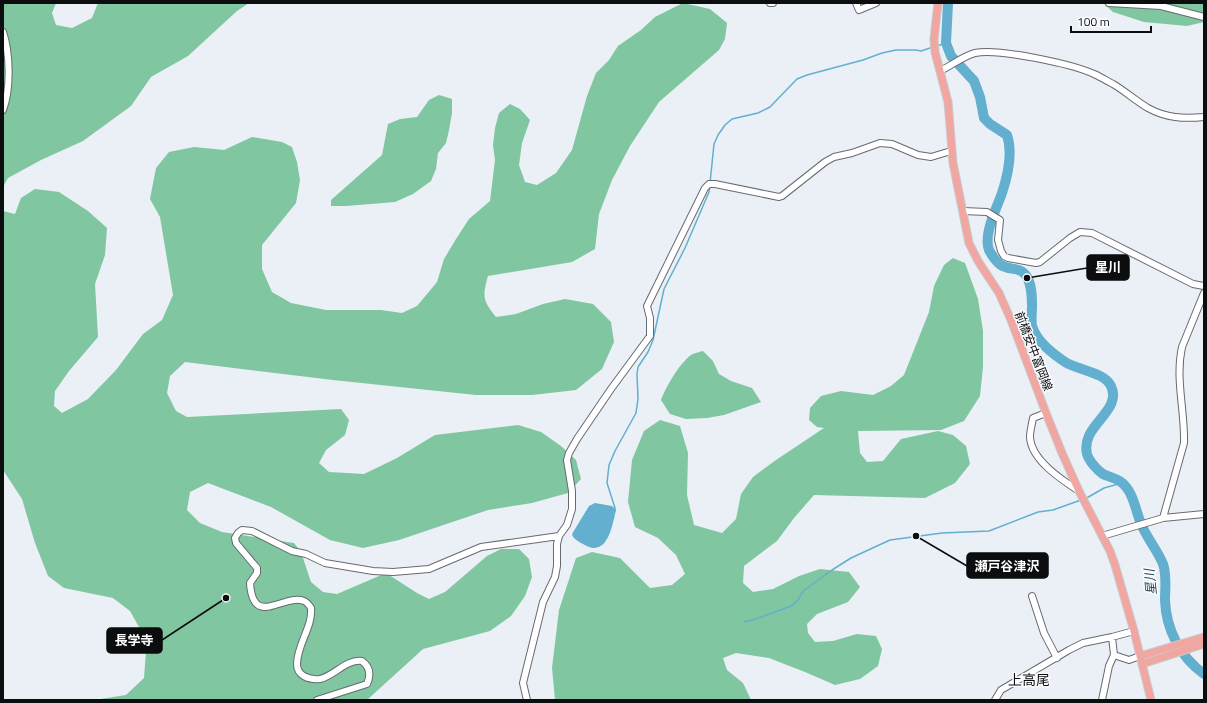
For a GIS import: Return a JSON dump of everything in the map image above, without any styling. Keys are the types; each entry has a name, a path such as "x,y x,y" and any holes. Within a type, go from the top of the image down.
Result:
{"main road":[{"name":"前橋安中富岡線","path":"938,3 934,45 948,107 951,151 971,247 978,261 999,292 1046,413 1079,491 1115,565 1134,631 1151,700"},
{"path":"1141,660 1204,637"},
{"path":"1141,660 1204,644"}],"street":[{"path":"856,3 860,10 876,3"},
{"path":"1109,3 1161,6 1204,17"},
{"path":"3,32 7,52 8,85 3,110"},
{"path":"940,71 974,54 986,52 1015,55 1071,66 1094,74 1148,108 1161,114 1176,118 1204,117"},
{"path":"526,700 523,683 543,602 555,577 557,566 557,544 559,536 567,525 572,509 572,491 567,460 569,453 611,389 650,336 648,306 707,185 720,185 779,197 825,162 880,142 892,144 918,155 930,157 951,151"},
{"path":"963,211 987,212 1000,220 998,240 1001,251 1004,256 1008,258 1036,263 1040,262 1080,232 1092,233 1193,284 1204,286"},
{"path":"1163,518 1184,444 1179,372 1180,356 1182,347 1204,293"},
{"path":"1046,413 1033,418 1030,436 1031,444 1043,463 1051,472 1079,491"},
{"path":"1102,536 1163,518 1204,514"},
{"path":"317,700 367,684 370,673 368,667 362,661 358,661 320,678 305,677 301,674 298,670 298,660 312,613 311,608 304,601 288,602 275,606 263,607 256,603 252,598 250,584 251,579 257,573 257,568 236,543 235,538 242,530 252,530 292,551 306,554 325,563 373,571 393,572 429,569 481,547 559,536"},
{"path":"1032,596 1044,633 1057,658"},
{"path":"995,700 1001,690 1083,643 1134,631"},
{"path":"1102,700 1109,666 1114,655 1112,637"},
{"path":"1114,655 1129,660 1141,660"}],"green space":[{"path":"3,3 56,3 52,13 56,25 72,28 92,18 98,3 249,3 237,11 188,56 151,77 131,106 83,141 41,160 8,178 3,187"},
{"path":"683,3 710,9 727,23 725,39 719,50 659,102 630,146 612,180 599,214 595,249 572,262 488,276 484,294 488,307 496,317 516,314 543,304 565,299 593,304 611,322 614,342 602,369 576,390 532,395 476,395 333,380 185,362 170,376 167,393 176,411 187,417 341,409 349,420 345,435 326,450 319,463 329,472 364,474 397,458 435,435 518,425 541,432 561,446 576,460 581,479 568,493 532,503 488,510 399,540 363,548 330,540 271,507 208,483 190,492 187,510 200,523 222,532 294,543 301,552 311,582 323,592 337,594 386,573 429,599 445,592 487,556 501,549 519,549 529,559 532,577 525,596 511,616 490,631 423,649 367,700 94,700 126,695 144,678 146,652 139,627 130,611 113,598 64,588 48,576 35,543 22,499 3,470 3,211 15,214 21,198 35,189 59,192 88,211 107,228 105,255 95,284 98,337 69,371 55,391 54,406 62,413 88,399 116,370 143,334 162,320 173,295 160,217 150,199 156,168 169,152 194,147 224,150 252,137 282,142 292,147 297,162 300,180 296,203 262,245 262,269 272,292 291,303 326,310 381,310 402,313 417,306 437,282 444,259 469,219 490,201 495,160 493,145 499,113 510,104 520,109 530,120 522,143 519,165 525,182 537,185 556,173 572,150 587,96 596,73 609,60 618,46 641,30 655,17"},
{"path":"1103,3 1204,3 1204,22 1187,26 1144,22 1113,12"},
{"path":"439,95 452,99 452,113 446,143 438,153 436,169 431,181 413,194 395,202 331,206 331,200 382,155 388,124 400,119 417,117 429,100"},
{"path":"953,258 965,263 978,299 983,331 983,367 980,396 964,421 941,430 858,431 860,453 867,462 883,461 901,439 938,431 953,435 966,446 970,464 955,483 925,498 814,495 777,541 744,566 743,583 753,592 773,589 799,576 820,569 849,572 860,587 848,602 817,614 807,624 808,633 815,642 833,641 857,634 876,636 882,649 878,666 860,679 835,685 769,658 736,653 723,658 727,670 743,683 751,700 555,700 552,668 559,610 576,558 592,552 620,558 650,588 672,585 685,574 676,555 658,538 635,527 628,502 632,460 644,431 660,420 680,426 688,453 687,495 694,525 722,533 736,519 741,494 753,477 824,428 817,427 809,420 810,408 821,396 841,391 873,395 891,386 904,375 929,312 934,286 944,265"},
{"path":"703,351 713,361 719,374 731,381 752,388 761,402 724,415 707,418 686,419 670,414 661,400 666,389 673,376 686,359 692,354"}],"water":[{"path":"595,503 612,506 616,510 613,525 607,539 598,547 591,548 576,540 572,534 589,506"}],"waterway":[{"name":"星川","path":"948,3 946,43 951,56 974,81 980,97 984,118 990,124 1007,135 1009,142 1010,157 1008,171 989,229 989,250 999,264 1004,267 1022,271 1027,277 1031,292 1032,326 1041,342 1065,362 1103,377 1111,386 1113,395 1111,404 1089,435 1087,454 1091,462 1098,470 1103,474 1121,482 1131,495 1142,527 1163,564 1166,611 1171,632 1181,651 1195,667 1204,674"},
{"path":"937,46 946,43"},
{"path":"710,183 714,144 725,125 732,119 758,113 770,107 797,79 882,53 896,50 921,51 933,47"},
{"path":"615,511 607,483 609,465 636,413 638,399 638,367 648,352 653,340 664,289 685,248 709,192 710,186"},
{"path":"1085,499 1104,488 1122,483"},
{"path":"744,622 791,606 798,600 803,591 832,570 851,558 890,540 942,533 989,531 1038,512 1053,510 1081,500"}],"place":[{"name":"星川","path":"1027,278"},
{"name":"瀬戸谷津沢","path":"916,536"},
{"name":"長学寺","path":"226,598"}],"district":[{"name":"上高尾","path":"1029,679"}]}
